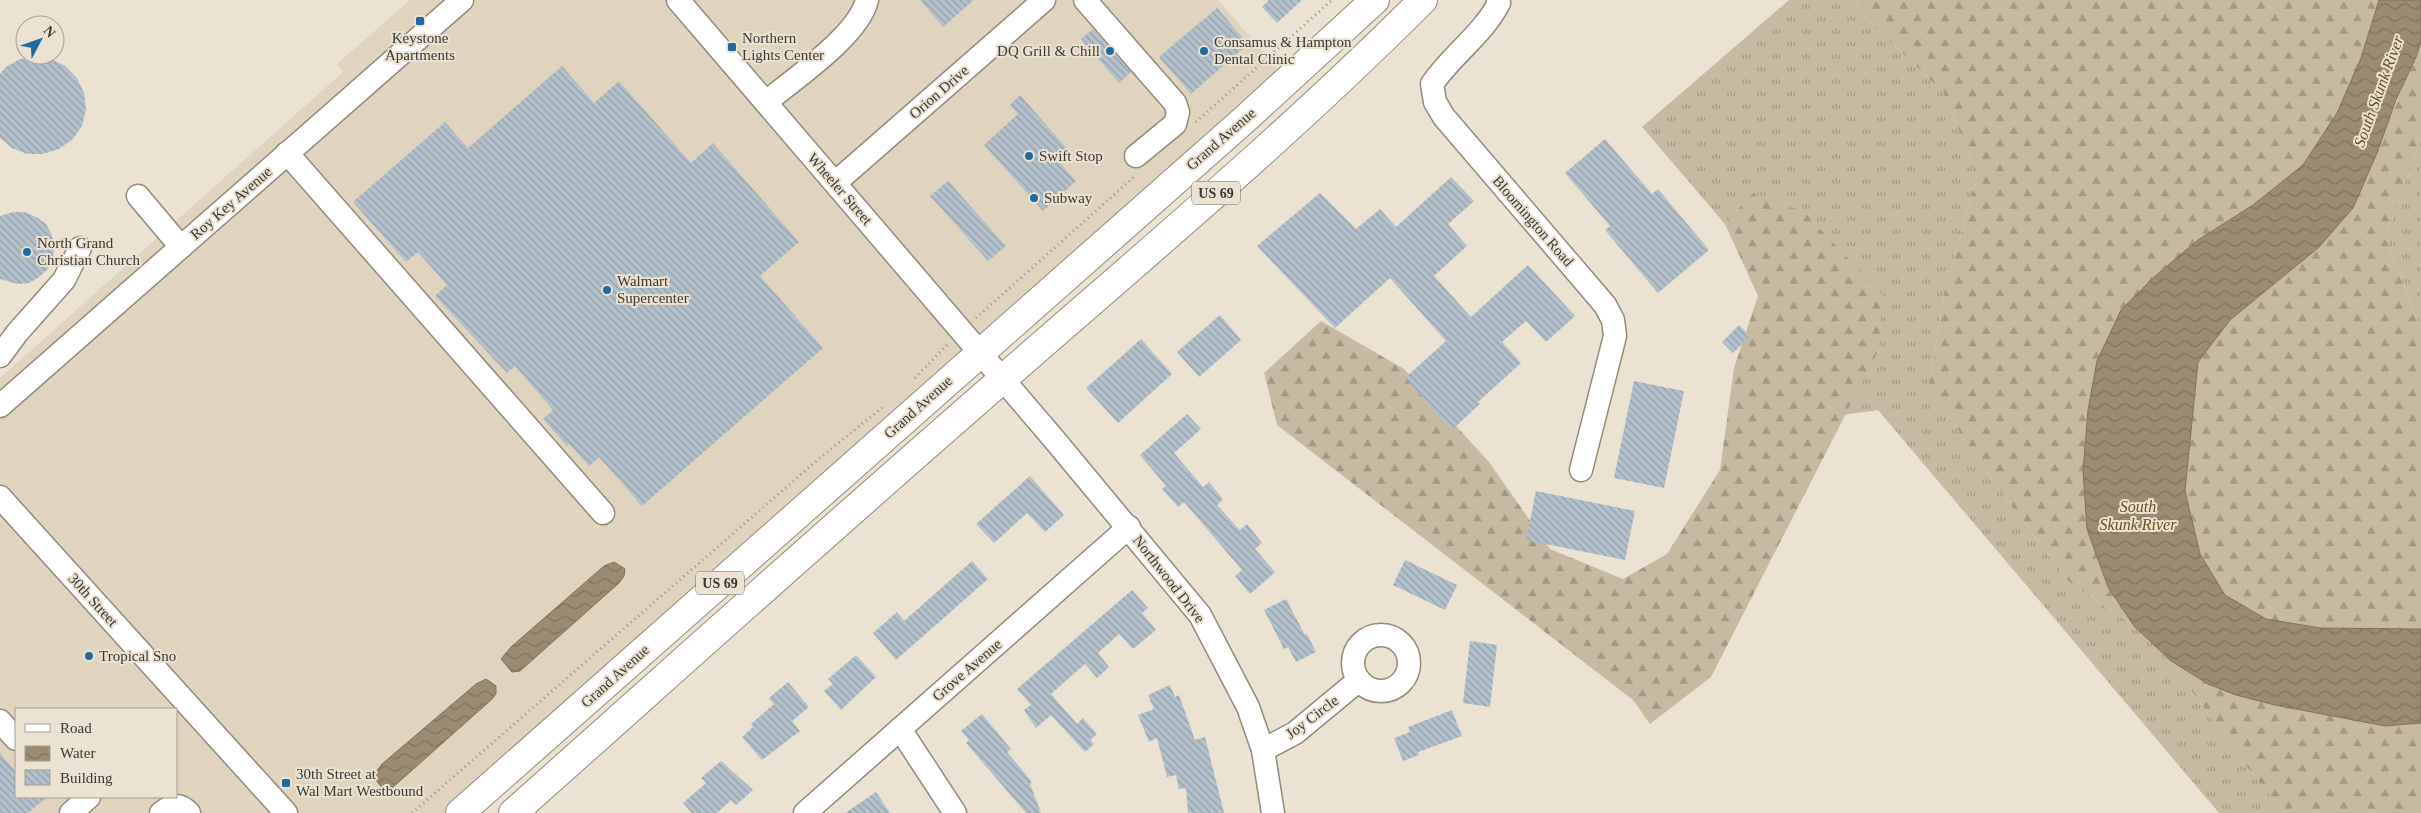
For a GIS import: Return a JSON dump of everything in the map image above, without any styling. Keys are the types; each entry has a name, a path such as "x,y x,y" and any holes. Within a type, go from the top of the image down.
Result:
{"main road":[{"name":"Grand Avenue","path":"460,813 1236,126 1374,0"},
{"name":"US 69","path":"513,813 1003,379 1176,230 1365,58 1424,0"}],"street":[{"name":"Roy Key Avenue","path":"2,400 181,247 462,0"},
{"name":"Wheeler Street","path":"678,0 1003,379"},
{"path":"766,102 851,32 864,11 867,0"},
{"name":"Orion Drive","path":"835,183 1044,0"},
{"path":"1085,0 1175,103 1178,112 1175,124 1136,156"},
{"name":"Bloomington Road","path":"1498,0 1499,3 1492,18 1443,67 1432,84 1435,102 1444,117 1605,305 1613,320 1615,336 1580,470"},
{"path":"288,153 603,513"},
{"path":"138,196 181,247"},
{"path":"0,356 17,333 64,280 80,248"},
{"name":"Northwood Drive","path":"1003,379 1129,527 1200,615 1248,707 1263,750 1273,813"},
{"name":"30th Street","path":"0,498 178,708"},
{"name":"Grove Avenue","path":"805,813 1129,527"},
{"name":"Joy Circle","path":"1263,750 1295,732 1358,680"},
{"name":"30th Street","path":"183,714 286,813"},
{"path":"0,720 15,738"},
{"path":"900,729 955,813"},
{"path":"160,813 172,805 181,806 190,813"}],"path":[{"path":"912,382 947,345"},
{"path":"412,813 821,457 890,400"}],"shaded area":[{"path":"410,0 1218,0 1279,70 448,813 0,813 0,378 343,72 337,64"}],"green space":[{"path":"1789,0 1856,0 1864,16 1944,93 1977,176 1944,294 1929,387 1987,473 2068,581 2134,626 2171,661 2232,748 2284,813 2219,813 1878,410 1843,415 1878,351 1753,194 1725,224 1642,127"},
{"path":"1856,0 2379,0 2361,58 2337,113 2303,165 2253,205 2198,240 2154,277 2121,310 2088,410 2083,471 2087,529 2108,587 2134,626 2068,581 1987,473 1929,387 1944,294 1977,176 1944,93 1864,16"},
{"path":"2421,42 2421,139 2385,237 2421,329 2421,629 2320,628 2266,619 2225,595 2200,554 2185,491 2198,362 2230,320 2277,282 2353,208"},
{"path":"2421,139 2421,329 2385,237"},
{"path":"1753,193 1804,212 1883,295 1878,351 1711,677 1650,724 1633,700 1277,425 1264,373 1321,321 1404,369 1489,462 1550,549 1623,579 1667,554 1720,470 1734,368 1758,296 1725,224"},
{"path":"2171,661 2208,684 2311,712 2385,726 2421,723 2421,813 2284,813 2232,748"}],"water":[{"name":"South Skunk River","path":"2379,0 2421,0 2421,42 2416,57 2396,100 2377,153 2353,208 2318,248 2230,320 2198,362 2185,491 2200,554 2225,595 2266,619 2320,628 2421,629 2421,723 2385,726 2275,705 2236,695 2208,684 2171,661 2134,626 2108,587 2087,529 2083,471 2088,410 2097,361 2121,310 2154,277 2198,240 2253,205 2303,165 2337,113 2361,58"},
{"path":"614,562 625,569 624,576 619,583 520,671 512,672 501,659 511,647 604,566"},
{"path":"486,679 496,686 496,694 491,700 392,788 383,789 373,776 382,764 476,684"}],"building":[{"path":"920,0 974,0 943,27"},
{"path":"1269,0 1302,0 1277,23 1262,7"},
{"name":"Consamus & Hampton Dental Clinic","path":"1217,8 1248,44 1191,94 1159,57"},
{"path":"1093,29 1131,72 1119,83 1081,39"},
{"path":"15,62 15,65 63,65 77,78 84,93 86,109 82,126 73,139 59,149 43,154 27,154 12,148 0,138 0,74 6,67"},
{"name":"Walmart Supercenter","path":"562,66 594,103 619,81 691,163 713,143 799,242 760,276 823,348 642,506 599,457 589,466 569,444 567,446 543,419 553,410 515,366 507,373 435,296 447,285 418,252 406,262 353,202 445,122 468,148"},
{"name":"Swift Stop","path":"1020,95 1069,151 1058,161 1076,181 1043,211 984,145 1018,114 1010,105"},
{"path":"1605,139 1652,194 1658,189 1709,250 1658,293 1605,230 1610,226 1565,173"},
{"path":"1451,177 1474,201 1448,224 1467,246 1434,276 1471,317 1528,265 1575,316 1546,342 1526,321 1502,342 1521,363 1478,402 1480,404 1452,430 1405,378 1446,341 1390,278 1335,328 1257,246 1320,193 1356,229 1380,209 1396,227"},
{"path":"948,181 1006,246 988,261 930,196"},
{"name":"North Grand Christian Church","path":"13,212 25,212 36,217 46,224 52,235 54,246 53,258 48,269 29,283 17,284 0,279 0,216"},
{"path":"1220,315 1241,340 1199,377 1177,352"},
{"path":"1739,325 1750,336 1733,353 1722,342"},
{"path":"1141,339 1172,374 1118,423 1086,388"},
{"path":"1634,381 1684,391 1664,488 1614,478"},
{"path":"1187,414 1201,429 1174,453 1203,487 1209,482 1223,499 1217,505 1240,530 1247,524 1262,543 1255,549 1275,572 1250,594 1235,576 1242,570 1184,502 1178,507 1162,489 1166,486 1140,455"},
{"path":"1030,476 1064,515 1045,532 1027,513 994,543 976,524"},
{"path":"1536,491 1635,511 1625,560 1526,540"},
{"path":"1405,560 1457,585 1445,610 1393,585"},
{"path":"972,561 988,579 896,660 873,633 897,612 904,621"},
{"path":"1132,590 1148,608 1142,613 1156,630 1133,649 1119,634 1098,653 1109,667 1097,678 1085,664 1051,694 1077,724 1083,718 1097,734 1090,740 1094,744 1085,752 1051,715 1036,728 1024,710 1031,705 1017,689"},
{"path":"1286,599 1316,652 1296,662 1288,647 1284,649 1264,610"},
{"path":"1470,641 1497,645 1490,707 1463,703"},
{"path":"856,655 876,677 841,710 824,691 833,684 828,679"},
{"path":"788,682 809,707 792,721 800,731 762,760 742,737 753,727 751,724 774,704 769,698"},
{"path":"1170,685 1175,697 1179,695 1195,740 1205,737 1224,813 1188,813 1186,788 1179,789 1176,775 1167,777 1157,738 1149,742 1138,715 1154,709 1148,695"},
{"path":"1452,710 1462,736 1418,752 1419,755 1403,761 1394,738 1410,732 1408,727"},
{"path":"982,714 1011,749 1007,752 1032,782 1030,784 1041,813 1026,813 966,743 969,740 961,731"},
{"path":"0,753 15,771 15,798 46,798 28,813 0,813"},
{"path":"721,761 753,790 736,805 731,800 717,813 692,813 683,803 706,783 701,778"},
{"path":"876,792 890,813 845,813"}],"place":[{"name":"Keystone Apartments","path":"420,21"},
{"name":"Northern Lights Center","path":"732,47"},
{"name":"DQ Grill & Chill","path":"1110,51"},
{"name":"Consamus & Hampton Dental Clinic","path":"1204,51"},
{"name":"Swift Stop","path":"1029,156"},
{"name":"Subway","path":"1034,198"},
{"name":"North Grand Christian Church","path":"27,252"},
{"name":"Walmart Supercenter","path":"607,290"},
{"name":"Tropical Sno","path":"89,656"},
{"name":"30th Street at Wal Mart Westbound","path":"286,783"}]}
